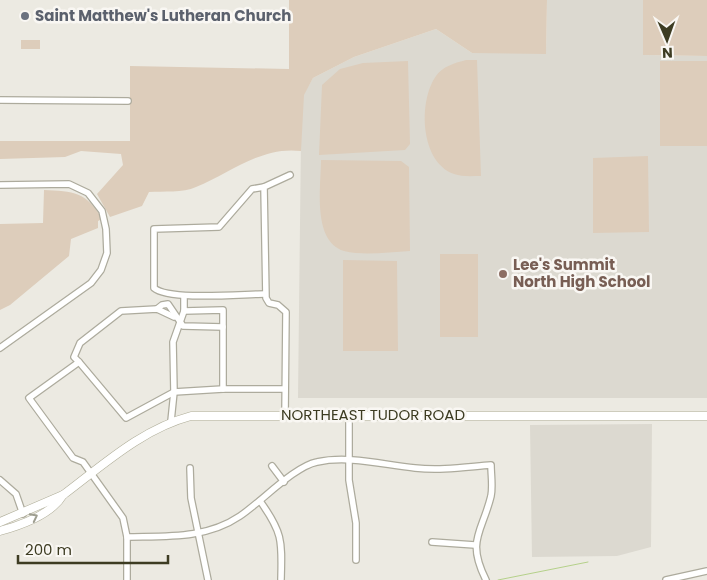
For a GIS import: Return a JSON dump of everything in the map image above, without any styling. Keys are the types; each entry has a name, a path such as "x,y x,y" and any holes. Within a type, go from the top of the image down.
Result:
{"street":[{"path":"0,100 128,101"},
{"path":"266,294 184,296 160,293 154,288 154,229 219,228 252,189 264,187 290,175"},
{"path":"0,185 69,184 88,193 102,211 106,229 106,245 101,270 91,283 0,348"},
{"path":"264,187 266,294 269,304 278,305 286,312 285,415"},
{"path":"184,296 184,311"},
{"path":"223,326 183,326 176,319 172,308 168,304 162,305 157,309 121,311 80,342 74,357 126,418 174,392 223,389 285,389"},
{"path":"171,421 174,392 173,342 176,319 184,311 223,310 223,389"},
{"path":"79,362 29,398 73,458 83,462 119,510 127,536 127,580"},
{"path":"349,415 350,491 356,524 356,560"},
{"name":"NORTHEAST TUDOR ROAD","path":"0,522 23,514 63,495 147,433 171,421 198,416 707,416"},
{"path":"127,536 183,536 199,534 232,521 301,468 316,462 349,461 429,469 491,465 490,496 475,545 477,561 486,580"},
{"path":"272,466 284,482"},
{"path":"190,468 191,498 208,580"},
{"path":"0,480 16,494 23,514"},
{"name":"NORTHEAST TUDOR ROAD","path":"0,531 43,513 59,502 63,495"},
{"path":"260,501 274,520 281,536 281,579"},
{"path":"432,542 475,545"},
{"path":"666,580 707,571"}],"shaded area":[{"path":"289,0 547,0 546,54 472,53 436,29 354,57 313,78 304,95 301,151 286,151 259,157 191,189 149,192 142,206 110,217 97,194 123,165 121,154 81,151 65,157 0,159 0,141 130,141 130,66 289,69"},
{"name":"Lee's Summit North High School","path":"547,0 643,0 643,55 707,56 707,398 298,398 303,95 313,78 354,57 436,29 472,53 546,53"},
{"path":"643,0 707,0 707,56 643,55"},
{"path":"21,40 40,40 40,49 21,49"},
{"path":"466,60 477,60 481,176 457,175 443,167 434,157 426,130 426,100 436,76 446,67"},
{"path":"408,61 410,144 405,150 319,155 322,85 340,69 363,63"},
{"path":"660,61 707,61 707,146 660,146"},
{"path":"648,156 649,232 593,233 593,158"},
{"path":"321,160 401,161 409,167 410,251 360,253 344,251 334,245 327,236 321,212"},
{"path":"44,190 71,192 85,198 91,203 102,219 98,221 98,228 71,239 69,256 10,305 0,310 0,224 43,223"},
{"path":"440,254 478,254 478,337 440,337"},
{"path":"343,260 397,261 398,351 343,351"},
{"path":"652,424 651,547 617,556 532,557 530,425"}],"waterway":[{"path":"498,580 588,562"}],"place":[{"name":"Saint Matthew's Lutheran Church","path":"25,16"},
{"name":"Lee's Summit North High School","path":"503,274"}]}
